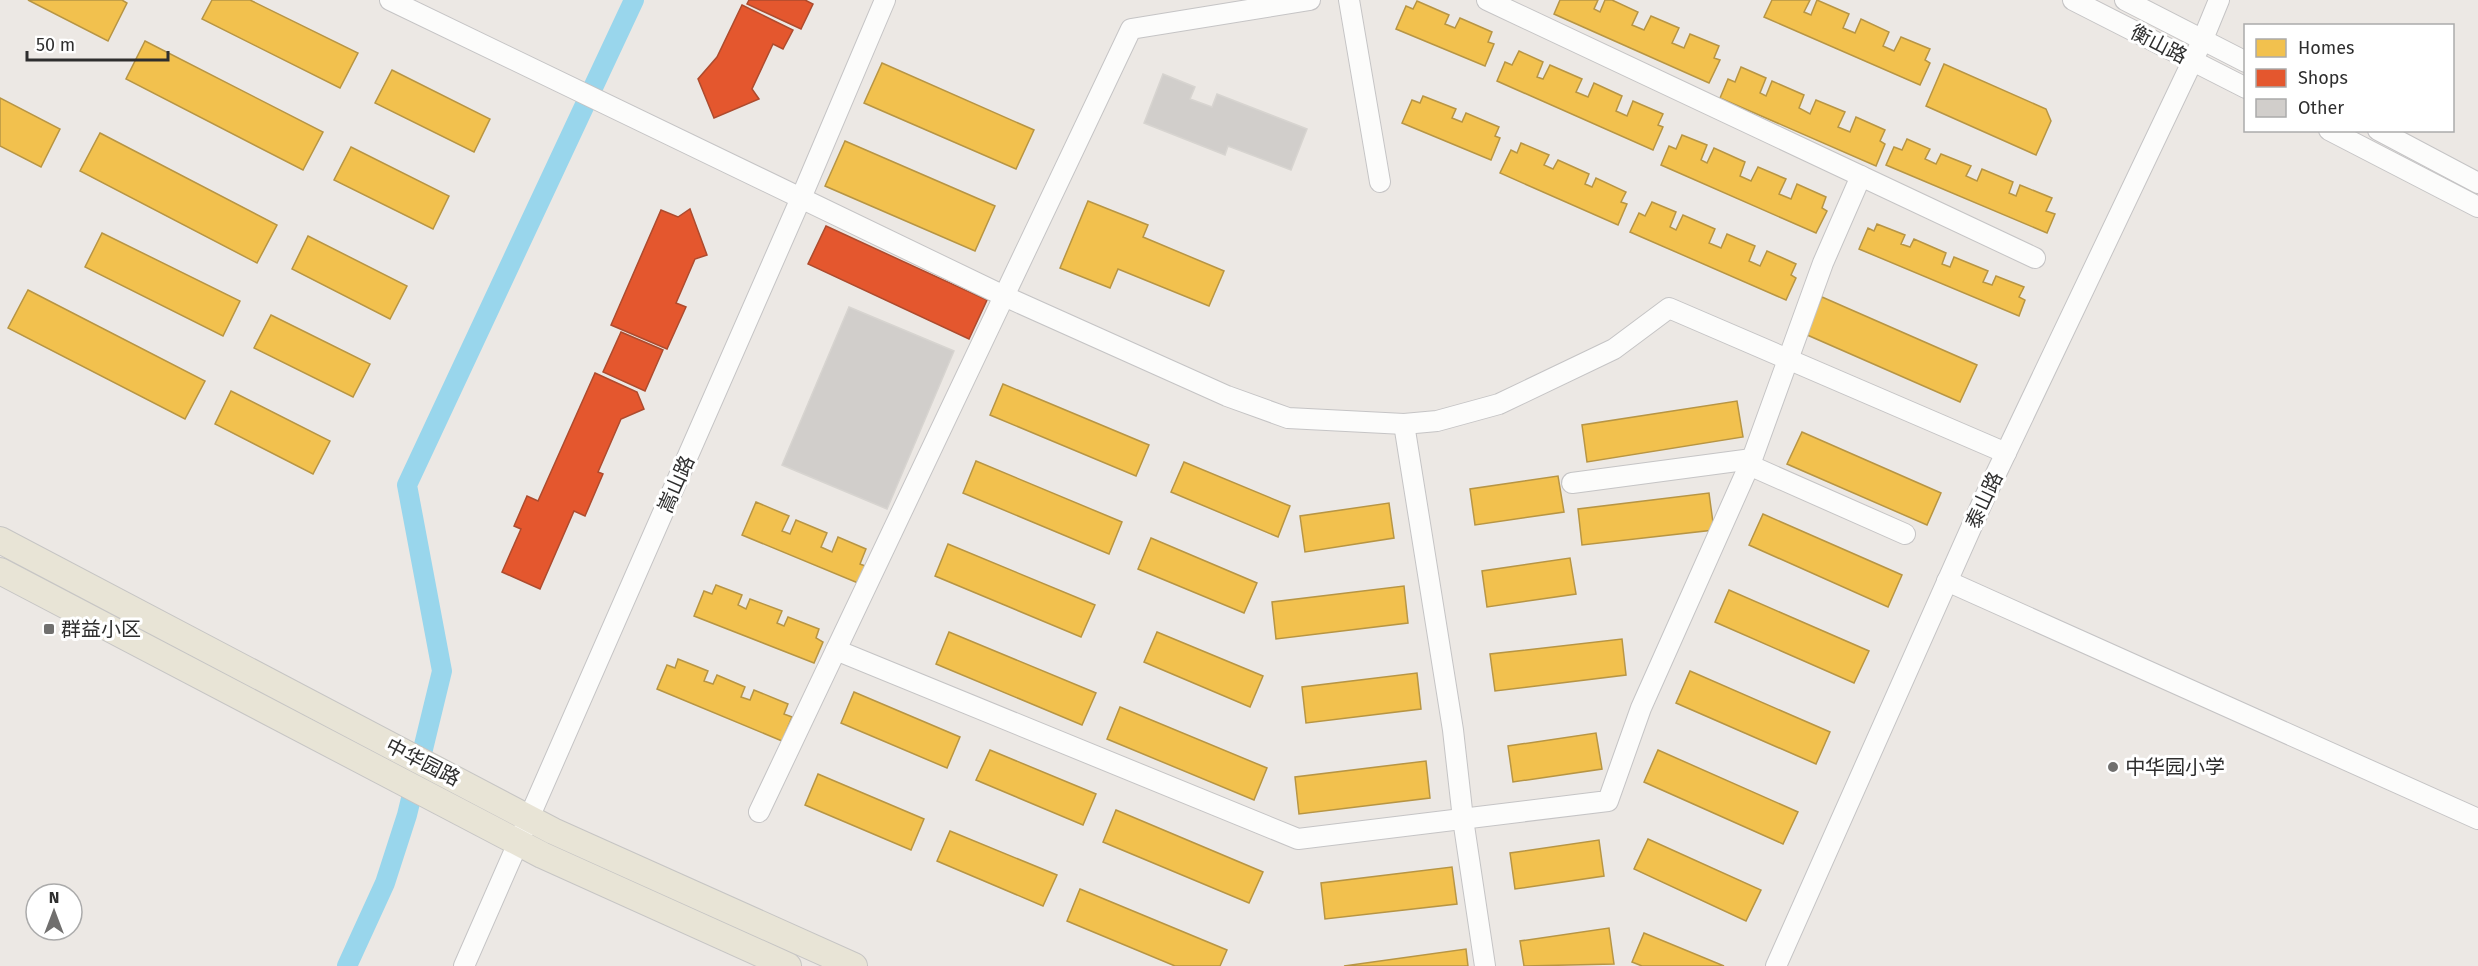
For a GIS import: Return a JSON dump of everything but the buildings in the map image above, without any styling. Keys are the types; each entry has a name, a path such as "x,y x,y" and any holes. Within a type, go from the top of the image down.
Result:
{"main road":[{"name":"中华园路","path":"0,540 531,819 854,966"},
{"name":"中华园路","path":"0,571 519,843 788,966"}],"street":[{"path":"390,0 1004,296 1227,396 1288,418 1404,424 1437,421 1499,404 1614,349 1669,308 2006,453"},
{"name":"嵩山路","path":"464,966 531,819 885,0"},
{"path":"759,812 1131,29 1310,0"},
{"path":"1349,0 1380,182"},
{"path":"1487,0 2035,258"},
{"name":"衡山路","path":"2073,0 2244,87"},
{"name":"衡山路","path":"2125,0 2244,61"},
{"path":"2203,39 2219,0"},
{"name":"泰山路","path":"1776,966 1947,581 2203,39"},
{"path":"2333,132 2478,207"},
{"path":"2382,132 2478,183"},
{"path":"836,650 1298,839 1608,801 1641,708 1750,462 1823,263 1861,176"},
{"path":"1404,424 1453,730 1463,819 1485,966"},
{"path":"1572,483 1750,462 1905,534"},
{"path":"1947,581 2478,819"}],"waterway":[{"path":"347,966 385,883 407,815 442,671 407,485 634,0"}],"place":[{"name":"群益小区","path":"49,629"},
{"name":"中华园小学","path":"2113,767"}]}
